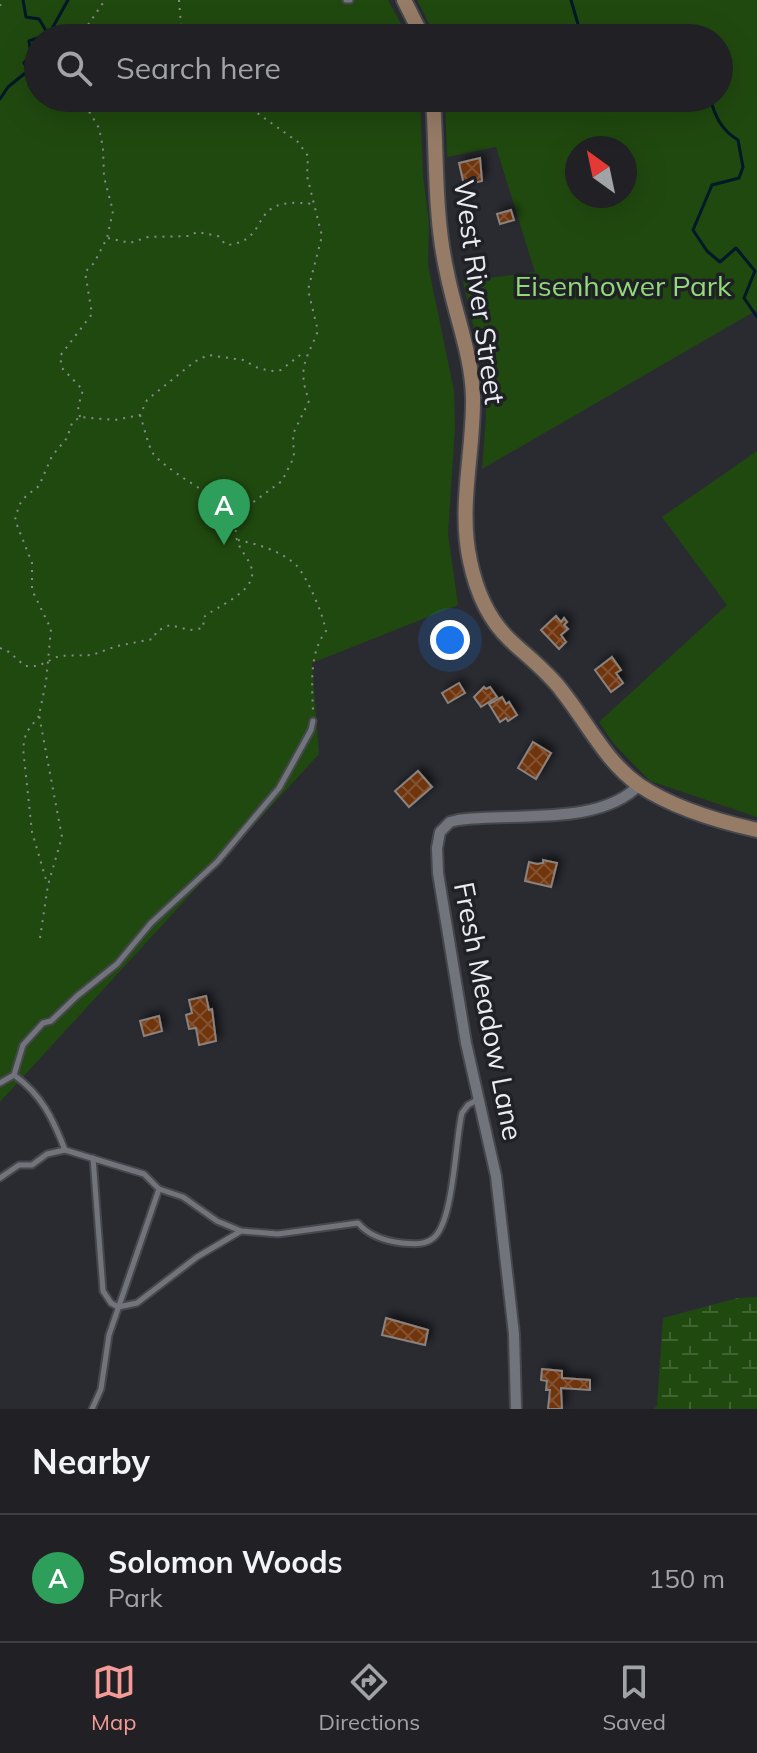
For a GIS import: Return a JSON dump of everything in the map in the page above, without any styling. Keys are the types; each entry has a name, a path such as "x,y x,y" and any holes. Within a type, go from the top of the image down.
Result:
{"street":[{"path":"404,0 416,24"},
{"name":"West River Street","path":"434,112 439,228 446,273 464,339 473,397 467,538 469,559 479,593 501,630 559,686 607,754 639,785 687,809 757,830"},
{"name":"Fresh Meadow Lane","path":"516,1409 514,1334 496,1176 466,1043 438,873 440,832 450,822 467,818 605,807 628,796 639,785"}],"lane":[{"path":"0,1083 14,1075 23,1045 43,1023 51,1021 117,964 151,923 217,862 249,825 279,788 313,721"},
{"path":"14,1075 36,1092 47,1107 65,1150"},
{"path":"0,1178 19,1165 32,1165 47,1154 65,1150 144,1174 159,1189 183,1197 217,1221 241,1231 278,1234 358,1223 366,1232 401,1243 418,1244 431,1240 440,1231 446,1215 462,1113 479,1099"},
{"path":"93,1158 103,1291 118,1307 137,1303 197,1257 241,1231"},
{"path":"92,1409 101,1389 109,1335 159,1189"}],"path":[{"path":"0,6 2,0"},
{"path":"89,24 105,0"},
{"path":"179,0 181,24"},
{"path":"80,417 78,407 83,390 62,368 60,356 92,314 85,272 94,263 107,238 113,211 104,177 99,128 89,112"},
{"path":"237,511 282,481 294,457 293,434 309,401 301,380 307,351 318,331 308,290 322,236 307,176 308,156 298,142 256,112"},
{"path":"107,238 130,243 148,237 189,236 197,232 218,236 226,245 238,244 251,237 270,208 281,202 313,205"},
{"path":"237,511 168,469 153,454 140,415 147,400 194,362 208,355 243,360 271,371 281,370 307,351"},
{"path":"40,938 48,885 62,837 39,715 51,629 32,590 32,563 15,520 19,505 39,486 52,456 67,438 72,423 80,417 115,420 140,415"},
{"path":"0,648 25,666 38,666 59,656 92,655 153,639 157,631 170,625 190,630 203,628 204,617 228,604 251,579 252,568 241,552 238,540 237,511"},
{"path":"238,540 257,544 297,567 324,619 326,631 316,650 313,674 313,721"},
{"path":"39,715 26,733 23,748 32,832 48,885"}],"green space":[{"path":"0,0 388,0 401,24 24,24 24,112 421,112 423,177 429,223 428,265 454,391 455,427 448,534 458,605 312,663 319,754 0,1102"},
{"name":"Eisenhower Park","path":"417,0 757,0 757,310 482,469 486,416 484,373 463,281 535,272 496,147 447,157 445,112 733,112 733,24 429,24"},
{"path":"757,451 757,817 650,781 614,744 599,722 727,605 662,517"},
{"path":"757,1297 757,1409 653,1409 657,1406 663,1318 738,1298"}],"building":[{"path":"480,158 482,181 464,185 459,163"},
{"path":"511,210 514,220 500,224 497,214"},
{"path":"556,616 561,622 564,618 568,629 561,635 566,642 559,649 541,630"},
{"path":"612,657 621,670 616,673 623,683 611,692 595,670"},
{"path":"459,683 465,693 448,703 442,693"},
{"path":"484,687 490,687 497,697 481,707 474,697"},
{"path":"502,697 517,715 500,722 489,704"},
{"path":"533,742 551,753 536,779 518,768"},
{"path":"418,771 432,787 409,807 395,791"},
{"path":"543,860 557,863 551,887 525,881 529,862 537,864 543,863"},
{"path":"206,996 209,1010 212,1009 216,1041 199,1045 196,1028 189,1029 186,1015 192,1013 189,1000"},
{"path":"159,1016 162,1031 144,1036 140,1021"},
{"path":"386,1318 428,1330 425,1345 382,1335"},
{"path":"542,1369 562,1371 562,1378 590,1380 590,1390 561,1388 562,1409 548,1409 550,1390 546,1390 547,1381 541,1380"}],"waterway":[{"path":"23,0 26,17 39,19 42,24"},
{"path":"55,24 68,0"},
{"path":"571,0 578,24"},
{"path":"0,99 8,87 24,74"},
{"path":"715,112 727,132 738,140 743,167 739,178 712,185 693,230 707,251 720,262 736,248 755,271 744,298 757,317"}],"place":[{"name":"Solomon Woods","path":"224,545"}]}
